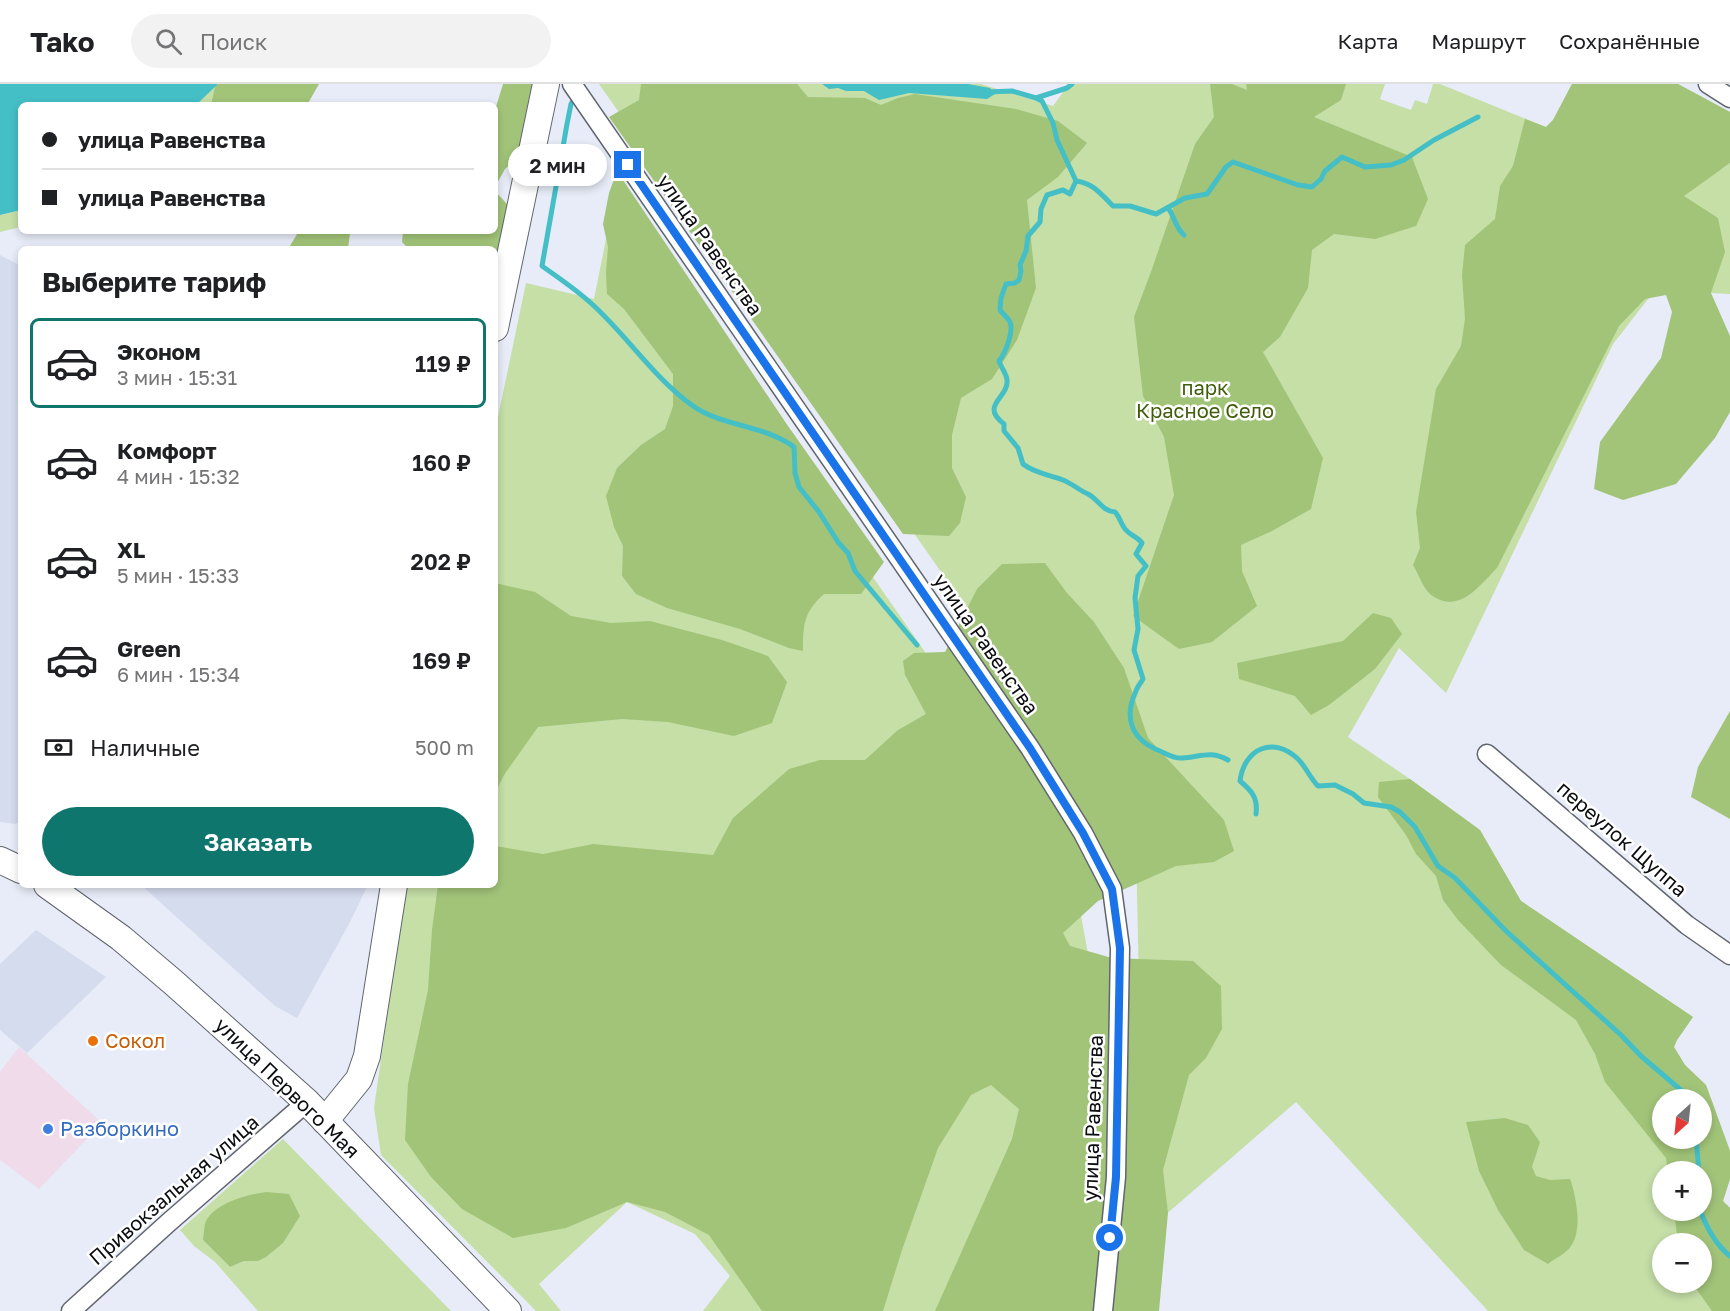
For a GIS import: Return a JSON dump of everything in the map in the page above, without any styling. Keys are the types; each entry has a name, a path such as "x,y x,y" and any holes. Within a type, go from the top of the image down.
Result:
{"main road":[{"path":"498,314 546,84"},
{"path":"0,860 18,869"},
{"name":"улица Первого Мая","path":"52,888 121,938 307,1102 508,1311"},
{"path":"325,1121 359,1079 367,1056 394,888"}],"street":[{"name":"улица Равенства","path":"572,84 1030,748 1083,833 1112,889 1120,948 1116,1177 1103,1311"},
{"path":"1708,84 1730,98"},
{"name":"переулок Щуппа","path":"1487,754 1687,925 1730,956"},
{"name":"Привокзальная улица","path":"71,1311 307,1102"}],"shaded area":[{"path":"0,255 18,264 18,822 0,822"},
{"path":"144,888 367,888 297,1018 275,1006"},
{"path":"36,930 106,977 27,1053 0,1030 0,964"},
{"path":"19,1047 102,1123 39,1189 0,1160 0,1072"}],"green space":[{"path":"218,84 319,84 309,102 212,102 215,86"},
{"path":"503,84 538,84 522,154 505,169 498,182 498,102"},
{"name":"парк Красное Село","path":"599,84 981,84 1053,106 1069,84 1385,84 1380,99 1411,110 1415,100 1427,104 1433,84 1440,84 1546,127 1553,120 1572,84 1678,84 1730,112 1722,169 1730,163 1730,294 1711,293 1716,275 1673,267 1613,344 1446,693 1399,648 1348,737 1480,830 1521,901 1693,1017 1674,1047 1685,1065 1707,1089 1652,1089 1652,1149 1712,1149 1712,1102 1730,1151 1730,1179 1723,1201 1730,1208 1730,1311 1488,1311 1296,1102 1134,1242 1141,1072 1136,850"},
{"path":"641,84 797,84 808,97 865,98 881,105 915,94 1016,109 1058,121 1087,143 1058,177 1027,200 1036,288 1017,340 992,379 961,398 952,435 952,468 966,497 960,523 949,536 903,534 609,117 639,100"},
{"path":"1210,84 1232,84 1247,90 1246,84 1346,84 1341,100 1314,117 1412,157 1428,199 1416,226 1375,239 1334,234 1312,250 1308,288 1280,337 1263,352 1323,458 1311,509 1241,545 1242,571 1257,606 1212,642 1179,649 1133,616 1174,495 1164,437 1143,396 1134,317 1195,144 1214,117"},
{"path":"1572,84 1678,84 1730,112 1730,163 1684,196 1718,218 1725,252 1711,293 1730,336 1730,412 1715,438 1676,484 1623,500 1594,489 1600,442 1661,358 1672,312 1666,295 1645,299 1619,326 1497,568 1467,596 1450,602 1440,600 1427,591 1413,565 1420,548 1416,512 1436,389 1461,346 1465,319 1462,275 1465,245 1495,219 1500,186 1513,166 1525,119 1546,127 1553,120"},
{"path":"215,86 212,102 199,102"},
{"path":"617,171 788,426 884,562 861,594 824,594 817,601 806,619 803,651 740,629 667,608 636,594 622,576 623,546 614,527 606,496 617,468 641,445 665,429 673,406 673,374 624,309 607,294 608,247 603,224 609,193"},
{"path":"498,194 507,204 507,221 498,270 498,246 406,246 402,242 403,234 498,234"},
{"path":"613,204 1072,867 1089,959 1080,1311 703,1311 730,1276 695,1234 627,1202 539,1284 561,1311 536,1311 381,1155 374,1108 406,888 498,888 498,417 526,283 594,299"},
{"path":"18,211 18,228 0,232 0,215"},
{"path":"297,234 350,234 348,246 290,246"},
{"path":"1045,563 1067,593 1094,622 1124,668 1148,738 1224,820 1234,851 1214,862 1176,866 1098,901 1063,933 1070,946 1112,958 1193,961 1221,986 1222,1029 1206,1058 1189,1075 1163,1170 1168,1213 1159,1311 935,1311 1012,1139 1019,1109 991,1085 971,1095 938,1148 883,1311 762,1311 709,1235 665,1212 627,1202 566,1228 513,1238 462,1209 431,1177 405,1140 408,1084 428,990 438,888 498,888 498,846 543,854 593,844 713,855 733,818 789,769 820,760 865,760 898,730 926,714 905,675 903,661 914,653 945,652 977,589 1002,564"},
{"path":"498,584 535,592 571,616 611,623 650,621 722,640 768,656 787,682 772,723 734,736 668,722 622,719 538,727 498,787"},
{"path":"1373,613 1391,618 1402,634 1375,669 1329,705 1311,715 1295,696 1239,679 1237,663 1343,641"},
{"path":"1730,711 1730,819 1691,797 1698,767"},
{"path":"1410,779 1480,830 1521,901 1693,1017 1674,1047 1685,1065 1707,1089 1652,1089 1652,1141 1605,1082 1595,1054 1576,1020 1501,965 1458,920 1443,900 1436,876 1416,854 1406,835 1378,797 1379,782"},
{"path":"1712,1102 1730,1151 1730,1179 1723,1201 1730,1208 1730,1311 1712,1311 1699,1293 1712,1293 1712,1233 1677,1233 1675,1221 1712,1221 1712,1161 1666,1161 1659,1149 1712,1149"},
{"path":"1505,1118 1528,1125 1540,1142 1532,1167 1536,1176 1550,1180 1570,1179 1578,1222 1575,1239 1567,1251 1548,1264 1524,1250 1498,1210 1479,1171 1466,1122"},
{"path":"283,1139 451,1311 258,1311 215,1262 194,1246 180,1230","holes":["246,1196 258,1261 244,1261 230,1267 203,1240 234,1202"]},
{"path":"266,1192 289,1194 300,1216 283,1243 266,1257 258,1261 244,1261 230,1267 203,1240 206,1221 211,1214 225,1204 242,1197"}],"water":[{"path":"0,84 218,84 199,102 18,102 18,211 0,215"},
{"path":"822,84 968,84 990,88 995,94 987,99 909,93 879,100 864,91 829,89"}],"waterway":[{"path":"1036,98 1067,88 1072,84"},
{"path":"987,92 1012,91 1042,101 1076,181 1070,194 1063,190 1047,195 1041,209 1040,222 1028,236 1026,251 1020,265 1019,280 1006,284 1001,298 1000,310 1010,322 1011,331 999,361 1007,378 1006,386 994,406 994,412 1004,424 1004,431 1018,448 1023,464 1037,472 1066,481 1091,496 1103,507 1115,512 1126,530 1142,543 1136,554 1146,566 1138,576 1135,598 1138,629 1134,650 1143,679 1132,701 1130,711 1130,719 1137,735 1150,746 1174,757 1216,755 1228,760"},
{"path":"575,97 571,104 567,124 542,266 593,305 653,370 693,406 717,418 770,434 794,447 795,473 799,487 848,553 855,571 917,645"},
{"path":"1076,181 1101,193 1113,206 1130,206 1156,214 1185,198 1207,194 1226,167 1233,162 1298,185 1312,187 1321,179 1325,171 1342,157 1365,167 1391,165 1404,160 1434,140 1478,117"},
{"path":"1168,208 1184,235"},
{"path":"1256,814 1253,795 1240,781 1247,761 1261,749 1270,747 1279,748 1298,759 1318,786 1335,785 1353,794 1364,803 1391,807 1400,812 1415,827 1438,866 1455,878 1506,931 1680,1089"},
{"path":"1697,1149 1698,1161"},
{"path":"1705,1221 1712,1235 1730,1256"}],"place":[{"name":"Сокол","path":"93,1041"},
{"name":"Разборкино","path":"48,1129"}],"route":[{"path":"628,165 1030,748 1083,833 1112,889 1120,948 1116,1177 1110,1238"}]}
